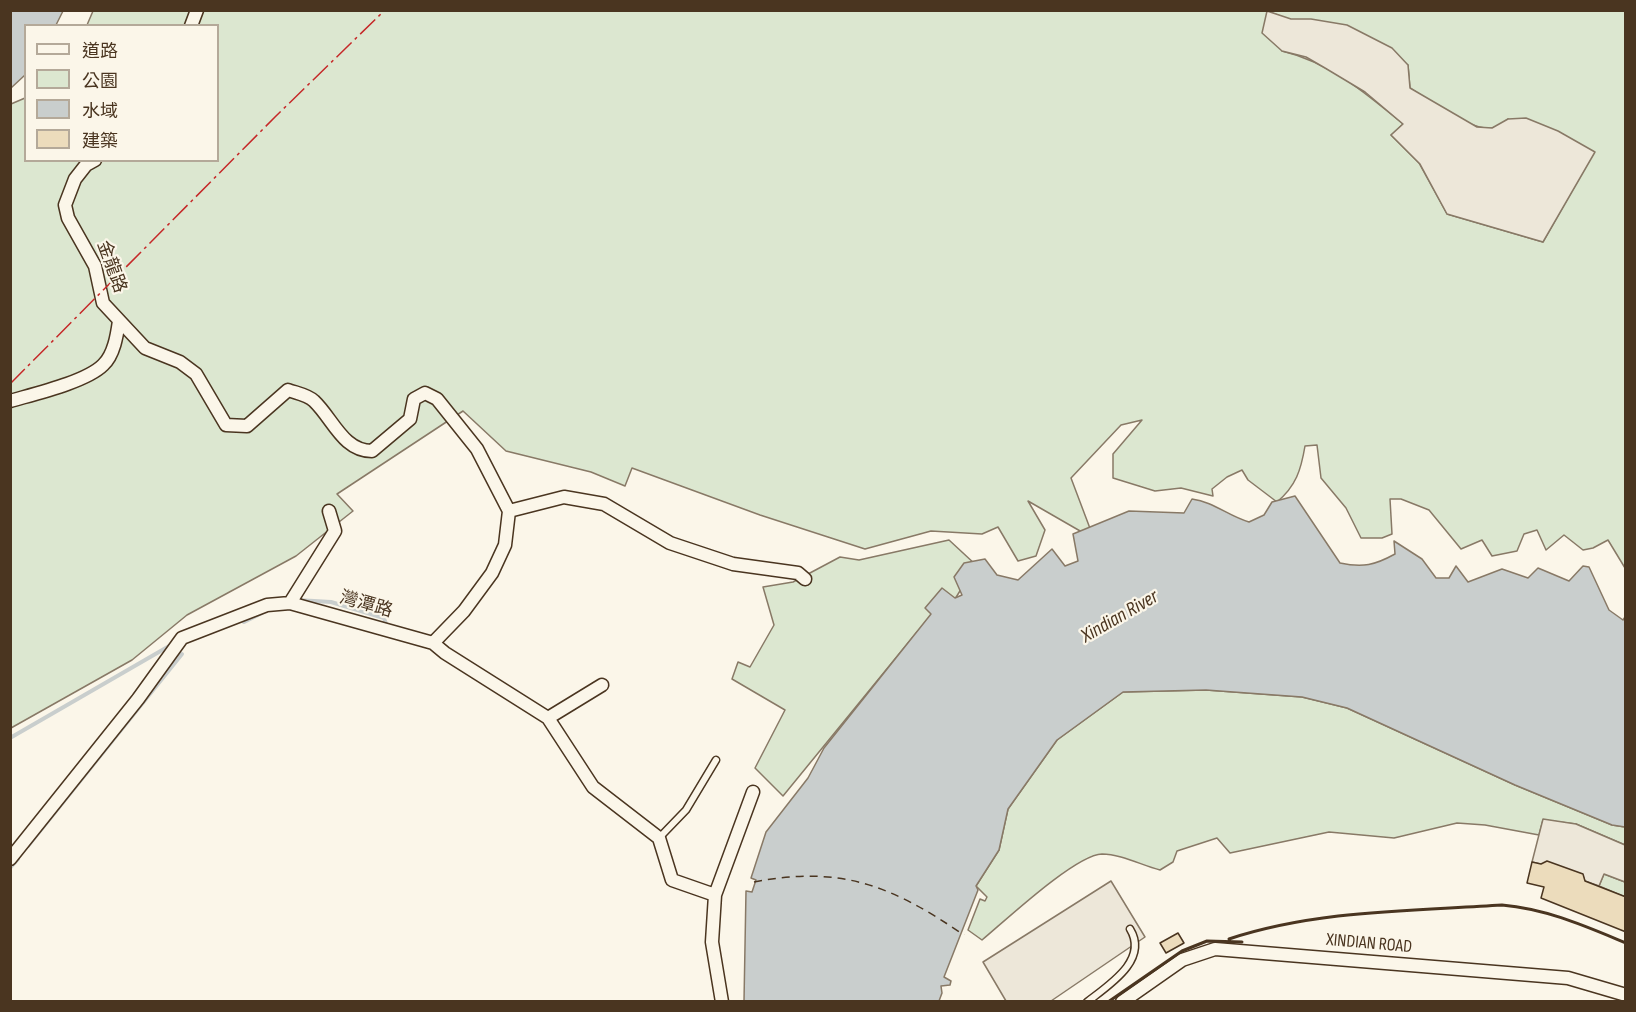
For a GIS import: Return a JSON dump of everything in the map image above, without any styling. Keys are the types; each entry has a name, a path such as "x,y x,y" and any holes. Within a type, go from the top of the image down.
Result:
{"street":[{"name":"金龍路","path":"10,401 69,383 103,365 115,344 119,321 103,303 95,266 68,218 65,205 75,179 86,165 91,162"},
{"path":"119,321 145,348 180,362 196,374 226,425 247,426 288,390 313,399 351,446 361,451 372,452 410,419 414,399 425,393 437,399 477,449 509,512 505,545 492,573 464,611 434,643"},
{"path":"509,512 564,497 604,504 670,543 733,564 798,573 805,579"},
{"path":"290,603 326,550 335,531 329,511"},
{"name":"灣潭路","path":"10,860 138,699 182,638 267,605 290,603 434,643 445,653 548,718 593,787 659,838"},
{"path":"548,718 602,685"},
{"path":"722,1002 711,942 715,895 753,792"},
{"path":"659,838 672,880 715,895"},
{"name":"XINDIAN ROAD","path":"1122,1002 1182,960 1215,950 1568,978 1626,995"}],"lane":[{"path":"659,838 686,810 716,760"},
{"path":"1087,1002 1126,969 1135,953 1134,937 1130,929"}],"green space":[{"path":"93,11 1267,11 1625,11 1625,568 1608,540 1593,548 1583,550 1564,535 1546,550 1537,530 1524,534 1517,551 1492,556 1482,540 1461,549 1429,510 1401,499 1390,499 1392,534 1382,538 1361,538 1346,508 1321,478 1317,445 1305,446 1297,477 1289,490 1277,502 1248,480 1242,470 1227,477 1212,489 1213,496 1181,488 1155,491 1113,478 1113,454 1142,420 1121,425 1071,478 1094,539 1028,501 1045,530 1036,556 1018,561 998,527 982,534 931,531 865,549 760,515 632,468 625,486 591,472 506,451 463,411 337,494 353,511 296,556 187,615 132,660 11,728 11,104 24,98 24,162 219,162 219,24 87,24","holes":["1267,11 1408,65 1410,88 1450,114 1483,128 1492,128 1508,119 1585,168 1543,242 1447,214 1419,163 1391,135 1403,124 1347,80 1316,63 1282,51"]},
{"path":"949,540 976,565 942,620 917,632 783,796 755,768 785,710 732,679 738,662 750,667 774,625 763,587 793,582 840,557 859,560"},
{"path":"1206,690 1302,697 1347,708 1515,785 1612,825 1625,827 1625,845 1576,824 1543,820 1539,835 1485,825 1457,823 1394,838 1329,832 1230,853 1217,838 1177,851 1173,862 1160,870 1116,856 1102,854 1090,857 1058,877 982,940 968,930 980,899 985,901 987,897 976,886 999,850 1008,809 1057,740 1123,692"},
{"path":"1604,874 1625,882 1625,897 1599,886"}],"shaded area":[{"path":"1267,11 1291,19 1311,19 1347,25 1392,48 1408,65 1410,88 1477,127 1492,128 1508,119 1526,118 1558,131 1595,152 1543,242 1447,214 1420,164 1391,135 1403,124 1365,92 1306,57 1282,51 1262,33"},
{"path":"1543,819 1576,824 1625,845 1625,882 1604,874 1599,886 1585,881 1582,874 1532,862"},
{"path":"1111,881 1145,937 1051,1001 1006,1001 983,962"}],"water":[{"path":"11,10 63,11 56,24 24,24 24,76 11,88"},
{"name":"Xindian River","path":"1295,496 1340,563 1362,565 1381,561 1395,554 1394,541 1422,559 1436,578 1449,578 1456,566 1468,582 1502,569 1528,578 1538,568 1569,581 1583,566 1589,567 1609,610 1623,620 1625,617 1625,827 1612,825 1515,785 1347,708 1302,697 1206,690 1123,692 1057,740 1008,809 999,850 976,886 978,890 944,977 951,981 950,985 941,986 942,993 939,1001 744,1001 746,891 752,892 756,880 751,878 766,832 808,778 824,748 931,614 925,608 942,588 955,598 962,595 954,577 964,563 985,559 997,575 1018,580 1052,549 1065,566 1078,561 1073,534 1129,511 1184,513 1192,499 1207,503 1249,522 1264,515 1272,502"}],"building":[{"path":"1547,861 1583,874 1585,881 1626,897 1626,932 1541,898 1544,887 1527,883 1532,862 1541,864"},
{"path":"1178,933 1184,943 1166,953 1160,943"}],"waterway":[{"path":"297,600 331,602 384,618 387,627"},
{"path":"244,622 262,613"},
{"path":"10,738 171,645"},
{"path":"28,846 182,654"},
{"path":"10,868 18,859"}],"ferry route":[{"path":"754,882 785,877 814,876 840,878 865,884 889,892 913,904 964,935"}],"wall":[{"path":"1229,939 1262,929 1330,917 1502,905 1550,914 1626,943"},
{"path":"1108,1002 1182,951 1207,941 1242,942"}],"power":[{"path":"10,384 275,117 385,10"}]}
